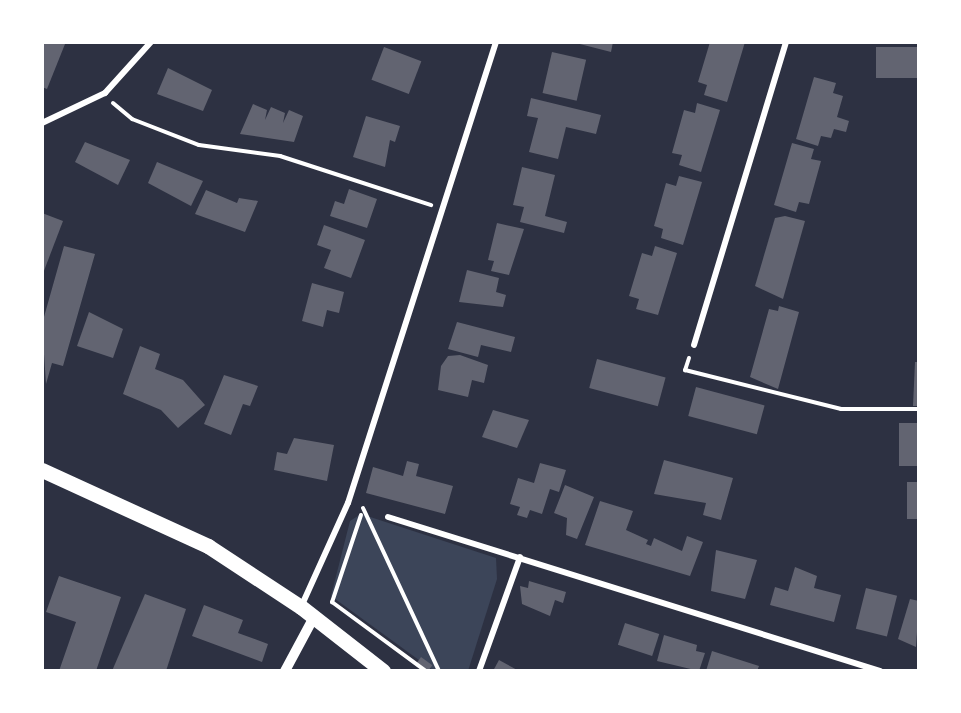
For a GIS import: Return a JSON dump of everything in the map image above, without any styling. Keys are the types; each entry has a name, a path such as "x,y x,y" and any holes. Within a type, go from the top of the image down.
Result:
{"main road":[{"path":"42,470 208,546 301,607 383,671"}],"street":[{"path":"42,123 105,93 151,42"},
{"path":"301,607 348,503 496,42"},
{"path":"694,345 786,42"},
{"path":"388,517 880,671"},
{"path":"479,671 520,557"},
{"path":"285,671 314,617"}],"path":[{"path":"105,93 132,119 200,145 280,156 442,209"},
{"path":"694,345 685,370 841,409 919,409"},
{"path":"348,503 388,517"},
{"path":"363,508 332,602 426,671"},
{"path":"363,508 440,671"}],"shaded area":[{"path":"361,514 496,558 497,579 468,671 434,671 331,596 350,521"}],"building":[{"path":"42,42 65,44 47,89 42,87"},
{"path":"572,42 613,42 611,52"},
{"path":"710,42 745,42 727,102 704,95 707,85 698,82"},
{"path":"384,47 421,61 409,94 371,80"},
{"path":"876,47 919,47 919,78 876,78"},
{"path":"552,52 586,60 577,101 543,93"},
{"path":"168,68 212,90 203,111 157,94"},
{"path":"814,77 836,83 833,93 843,96 837,117 849,121 846,132 834,129 831,138 821,136 818,146 796,139"},
{"path":"531,98 601,115 596,134 566,127 558,159 529,152 538,118 527,116"},
{"path":"697,103 720,110 701,172 679,165 682,155 672,153 684,110 695,113"},
{"path":"253,104 267,110 265,120 271,107 285,113 283,123 289,110 303,116 294,142 240,134"},
{"path":"366,116 400,126 395,142 390,140 385,167 353,157"},
{"path":"85,142 130,160 118,185 75,162"},
{"path":"792,143 814,149 811,159 821,161 809,204 799,202 796,212 774,205"},
{"path":"157,162 203,181 191,206 148,183"},
{"path":"522,167 555,175 545,216 567,222 564,233 520,222 524,207 513,205"},
{"path":"679,176 702,182 683,245 661,238 663,229 654,226 666,183 676,186"},
{"path":"349,189 377,199 367,228 330,216 335,201 344,204"},
{"path":"206,190 237,203 239,198 258,201 245,232 195,214"},
{"path":"42,213 63,221 42,276"},
{"path":"785,216 805,221 783,299 755,286 775,218"},
{"path":"497,223 524,229 509,275 491,271 494,261 488,260"},
{"path":"324,225 365,240 351,278 324,268 331,250 317,245"},
{"path":"64,246 95,254 63,366 52,363 46,384 42,324"},
{"path":"655,246 677,253 658,315 636,309 639,299 629,296 642,253 652,256"},
{"path":"467,270 499,278 496,292 506,295 503,307 459,302"},
{"path":"312,283 344,292 339,313 327,310 323,327 302,321"},
{"path":"779,306 799,312 778,389 750,377 769,309 778,311"},
{"path":"89,312 123,329 113,358 77,346"},
{"path":"457,322 515,337 511,352 481,345 478,357 448,349"},
{"path":"140,346 160,354 155,369 183,380 205,405 178,428 161,410 123,394"},
{"path":"460,355 488,365 484,383 472,380 468,397 438,390 441,366 448,356"},
{"path":"597,359 666,377 658,406 589,388"},
{"path":"915,362 919,362 919,406 913,406"},
{"path":"224,375 258,386 250,406 243,404 231,435 204,424"},
{"path":"696,387 765,405 757,434 688,416"},
{"path":"493,410 529,420 517,448 482,437"},
{"path":"899,423 919,423 919,466 899,466"},
{"path":"294,438 334,445 327,481 274,470 277,452 287,454"},
{"path":"664,460 733,478 721,520 703,515 706,503 654,494"},
{"path":"407,461 419,464 416,476 453,486 445,514 366,493 373,467 403,476"},
{"path":"540,463 566,470 559,492 550,489 542,514 530,510 527,518 517,515 520,507 510,504 518,478 534,483"},
{"path":"907,482 919,482 919,519 907,519"},
{"path":"565,485 594,497 577,539 566,535 567,518 554,513"},
{"path":"600,501 633,511 626,530 648,540 646,544 651,546 654,538 682,551 687,536 703,542 690,576 585,545"},
{"path":"716,550 757,560 745,599 711,591"},
{"path":"795,567 817,576 814,588 841,595 834,622 770,605 775,587 788,591"},
{"path":"59,576 121,597 96,671 59,671 76,622 46,612"},
{"path":"529,581 566,592 563,603 555,600 550,616 522,604 520,586 528,588"},
{"path":"866,588 897,596 887,636 856,629"},
{"path":"145,594 186,609 166,671 112,671"},
{"path":"910,599 919,601 916,647 898,639"},
{"path":"204,605 243,620 238,633 268,644 262,662 192,636"},
{"path":"625,623 659,634 652,656 618,645"},
{"path":"664,635 697,645 696,651 705,653 699,671 657,661"},
{"path":"712,651 759,666 757,671 706,671"},
{"path":"421,657 432,665 428,671 417,663"},
{"path":"499,660 519,671 493,671"}]}
